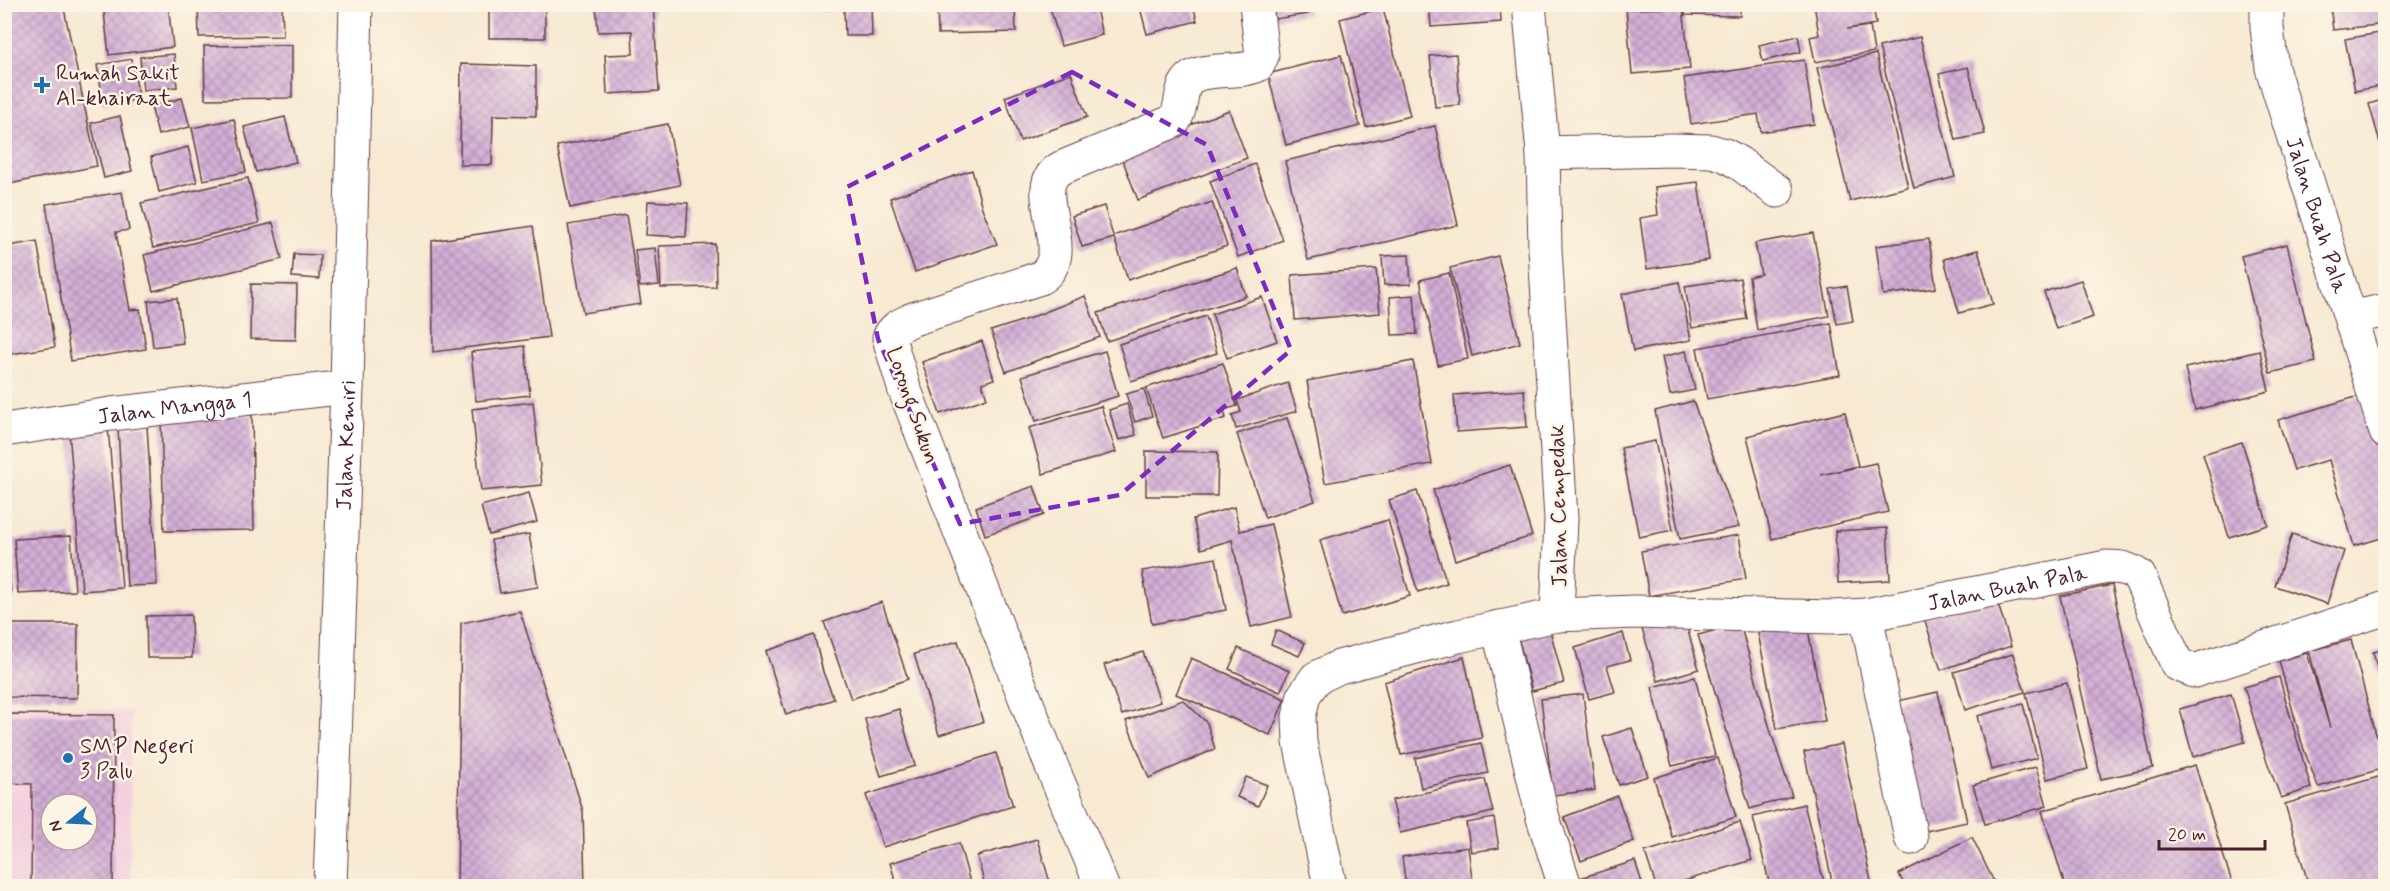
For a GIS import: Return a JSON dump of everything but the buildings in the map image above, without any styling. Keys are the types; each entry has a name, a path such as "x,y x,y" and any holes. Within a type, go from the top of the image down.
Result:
{"street":[{"name":"Jalan Kemiri","path":"330,886 356,4"},
{"name":"Lorong Sukun","path":"1102,886 1052,767 904,387 889,338 891,331 913,319 1041,278 1047,274 1052,268 1054,258 1054,229 1048,196 1049,180 1052,174 1061,168 1174,121 1181,106 1184,86 1194,75 1250,69 1258,65 1262,56 1256,4"},
{"name":"Jalan Cempedak","path":"1330,886 1300,742 1299,717 1304,694 1317,678 1339,667 1498,627 1557,615 1561,519 1545,249 1543,153 1529,4"},
{"name":"Jalan Buah Pala","path":"2267,16 2272,68 2385,432"},
{"path":"1543,153 1711,151 1725,155 1739,163 1777,190"},
{"path":"2351,318 2385,310"},
{"name":"Jalan Mangga 1","path":"4,430 111,414 346,387"},
{"name":"Jalan Buah Pala","path":"1557,615 1635,612 1833,617 1866,615 2107,567 2120,567 2129,569 2139,576 2177,664 2184,669 2194,671 2385,608"},
{"path":"1866,615 1911,838"},
{"path":"1498,627 1543,818 1565,886"}],"highlighted area":[{"path":"1072,72 1207,145 1291,350 1120,495 960,524 878,339 847,187"}],"shaded area":[{"name":"SMP Negeri 3 Palu","path":"5,705 131,711 130,886 5,886"}],"place":[{"name":"Rumah Sakit Al-khairaat","path":"42,85"},
{"name":"SMP Negeri 3 Palu","path":"68,758"}]}
